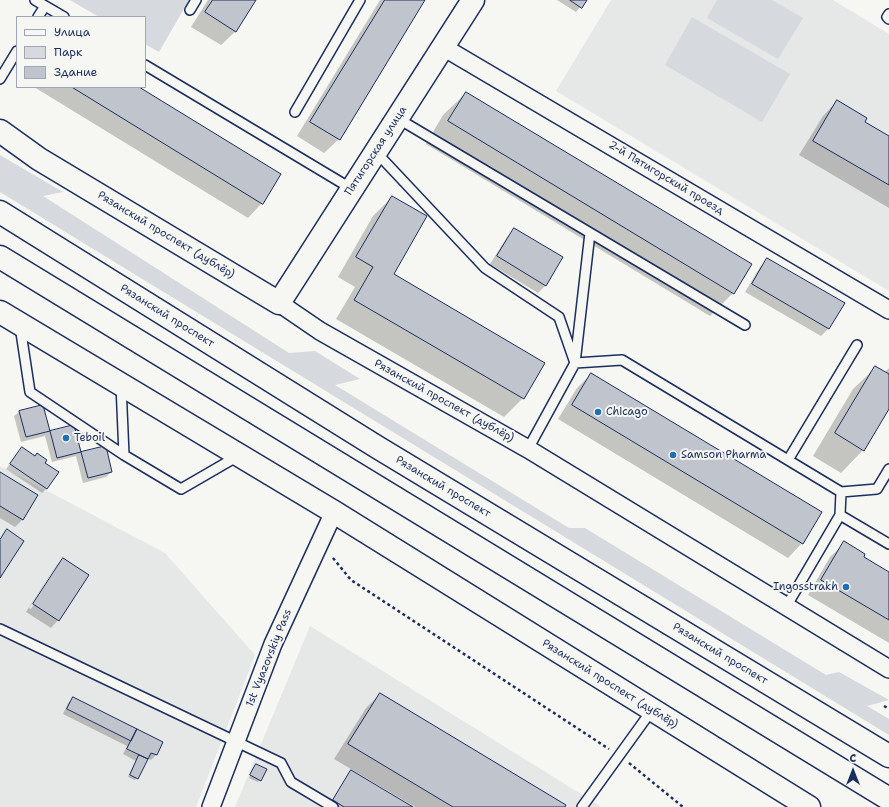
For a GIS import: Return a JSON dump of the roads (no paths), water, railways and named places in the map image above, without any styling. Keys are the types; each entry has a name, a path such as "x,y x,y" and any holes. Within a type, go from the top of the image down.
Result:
{"main road":[{"name":"Пятигорская улица","path":"279,303 473,0"},
{"name":"Рязанский проспект (дублёр)","path":"0,131 39,159 279,303"},
{"path":"0,143 39,159"},
{"name":"Рязанский проспект","path":"0,212 377,447 889,756"},
{"path":"0,256 889,799"},
{"name":"Рязанский проспект (дублёр)","path":"0,312 334,512 809,807"}],"street":[{"name":"2-й Пятигорский проезд","path":"442,47 889,310"},
{"name":"Рязанский проспект (дублёр)","path":"279,303 320,331 528,449 889,669"},
{"name":"1st Vyazovskiy Pass","path":"211,807 273,644 334,512"}],"lane":[{"path":"36,0 62,16"},
{"path":"190,10 196,0"},
{"path":"295,112 360,0"},
{"path":"39,16 45,6"},
{"path":"889,14 887,17 889,19"},
{"path":"0,79 16,53"},
{"path":"146,66 352,189"},
{"path":"397,118 746,325"},
{"path":"375,152 485,268 559,317 575,363"},
{"path":"528,449 575,363 590,233"},
{"path":"19,322 30,392 124,455 181,489 239,455"},
{"path":"788,460 857,345"},
{"path":"575,363 622,360 841,492 877,489 889,469"},
{"path":"121,384 124,455"},
{"path":"786,606 840,515 841,492"},
{"path":"840,515 889,544"},
{"path":"0,629 281,763 291,782 333,807"},
{"path":"582,807 652,710"}],"place":[{"name":"Chicago","path":"598,412"},
{"name":"Teboil","path":"66,438"},
{"name":"Samson Pharma","path":"673,455"},
{"name":"Ingosstrakh","path":"846,587"}]}
